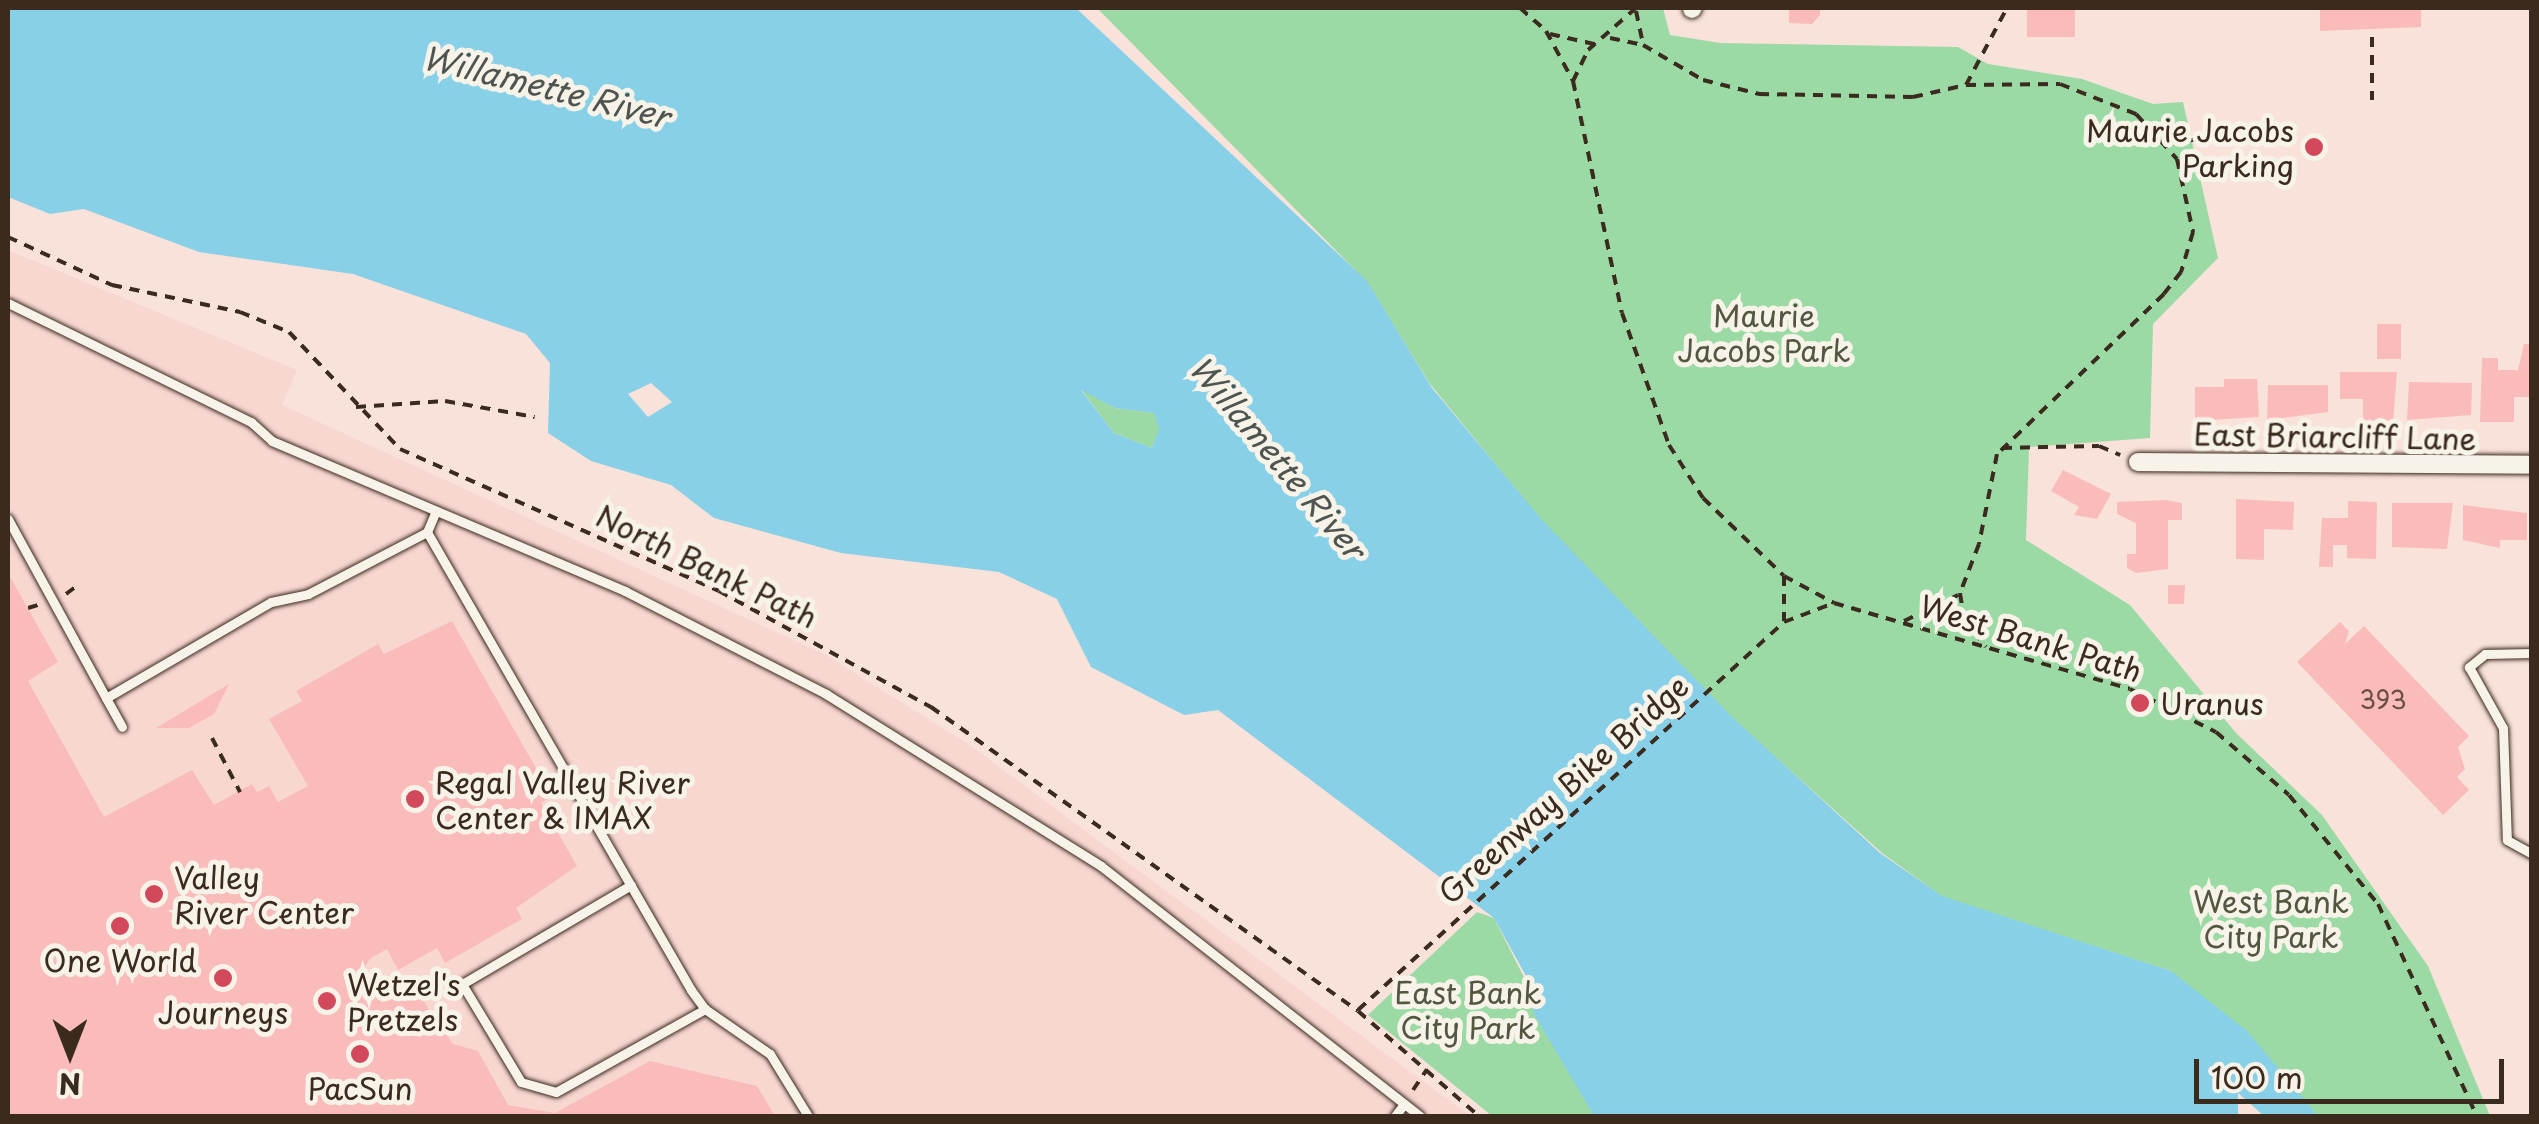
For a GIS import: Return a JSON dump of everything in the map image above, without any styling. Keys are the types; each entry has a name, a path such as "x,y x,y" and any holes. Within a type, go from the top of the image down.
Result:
{"street":[{"name":"East Briarcliff Lane","path":"2138,462 2532,465"}],"lane":[{"path":"8,303 251,422 272,440 625,590 872,720 1101,866 1420,1116"},
{"path":"106,698 271,602 308,594 427,532 436,511"},
{"path":"8,519 122,728"},
{"path":"427,532 705,1010 770,1054 808,1116"},
{"path":"2532,653 2486,654 2468,667 2502,728 2507,840 2532,854"},
{"path":"632,885 462,984 521,1082 556,1092 705,1010"},
{"path":"1395,1116 1404,1104"}],"path":[{"path":"1520,8 1546,31 1594,44 1610,38 1636,8"},
{"path":"1636,8 1642,45"},
{"path":"1966,85 2008,8"},
{"name":"West Bank Path","path":"1546,31 1573,81 1622,313 1669,445 1702,498 1784,576 1834,603 2179,708 2266,772 2378,904 2477,1116"},
{"path":"2372,37 2372,100"},
{"path":"1610,38 1642,45 1703,80 1784,98 1879,99 1966,85 2082,89 2136,114 2168,145 2193,232 2181,272 2002,448 1960,593 1964,618 1986,647"},
{"path":"1573,81 1594,44"},
{"path":"2168,145 2204,138"},
{"name":"North Bank Path","path":"8,237 112,285 240,312 288,332 400,450 719,591 930,707 1358,1011 1479,1116"},
{"path":"356,408 445,400 535,417"},
{"path":"2002,448 2098,446 2138,462"},
{"path":"1784,576 1784,622 1834,603"},
{"path":"1900,622 1933,613 1960,593"},
{"name":"Greenway Bike Bridge","path":"1358,1011 1412,954 1784,622"},
{"path":"212,738 240,792"},
{"path":"1404,1104 1427,1069"}],"shaded area":[{"name":"Valley River Center","path":"8,250 297,370 282,405 826,655 968,744 1470,1116 8,1116"}],"green space":[{"name":"Maurie Jacobs Park","path":"1097,8 1663,8 1670,35 1720,43 1958,47 1988,64 2082,79 2153,104 2183,102 2218,258 2153,324 2150,438 2029,447 2026,540 2130,605 2236,733 2322,815 2428,966 2490,1116 2318,1116 2171,971 1943,897 1882,853 1732,718 1541,520 1430,384 1367,282"},
{"path":"1080,388 1115,408 1154,413 1160,429 1152,448 1114,433"},
{"name":"East Bank City Park","path":"1477,912 1494,918 1594,1116 1492,1116 1368,1015"}],"water":[{"name":"Willamette River","path":"8,8 1076,8 1367,281 1432,388 1542,520 1732,717 1880,853 1942,896 2171,971 2247,1031 2318,1116 2264,1116 2238,1093 2238,1116 1594,1116 1534,1014 1526,976 1494,918 1218,710 1184,715 1091,667 1057,599 999,572 841,553 714,518 671,485 591,461 548,433 550,363 526,334 353,274 199,252 84,209 50,214 8,197","holes":["651,383 672,402 648,417 628,394","1081,390 1115,408 1154,413 1159,429 1152,448 1114,433"]}],"building":[{"path":"1789,8 1820,8 1820,15 1812,24 1789,23"},
{"path":"2027,8 2075,8 2075,37 2027,37"},
{"path":"2320,8 2421,8 2421,27 2320,31"},
{"path":"2377,324 2401,324 2401,359 2377,359"},
{"path":"2524,344 2532,344 2532,397 2514,397 2514,422 2480,422 2482,358 2498,358 2498,370 2518,370"},
{"path":"2340,372 2397,372 2393,422 2363,421 2363,399 2340,399"},
{"path":"2224,379 2257,379 2259,417 2195,421 2195,387 2224,387"},
{"path":"2409,382 2472,383 2471,415 2407,420"},
{"path":"2268,385 2328,385 2328,412 2267,420"},
{"path":"2063,470 2111,494 2097,519 2074,515 2079,507 2051,491"},
{"path":"2236,499 2294,502 2293,530 2264,529 2264,560 2236,559"},
{"path":"2348,501 2377,502 2376,559 2347,558 2347,545 2333,545 2333,567 2319,567 2322,518 2348,518"},
{"path":"2117,502 2182,503 2182,520 2168,520 2168,569 2136,573 2127,568 2127,554 2136,554 2136,523 2117,514"},
{"path":"2392,503 2453,503 2447,549 2392,547"},
{"path":"2463,505 2527,513 2527,540 2500,540 2500,548 2463,540"},
{"name":"Valley River Center","path":"8,573 58,662 28,681 104,817 192,770 214,805 252,784 257,792 269,786 278,802 308,786 269,719 302,701 296,691 378,644 384,654 452,621 552,796 541,803 577,866 516,908 522,919 445,963 437,948 398,970 387,949 371,958 361,971 382,1003 413,986 453,1044 478,1051 508,1105 555,1113 650,1061 757,1086 775,1116 8,1116"},
{"path":"2168,585 2185,585 2184,604 2168,604"},
{"path":"2340,622 2349,631 2345,644 2364,626 2469,736 2458,747 2465,769 2457,777 2469,790 2443,815 2297,662"},
{"path":"229,684 214,714 189,728 156,728"}],"place":[{"name":"Maurie Jacobs Parking","path":"2314,147"},
{"name":"Uranus","path":"2140,703"},
{"name":"Regal Valley River Center & IMAX","path":"415,799"},
{"name":"Valley River Center","path":"154,894"},
{"name":"One World","path":"120,926"},
{"name":"Journeys","path":"223,978"},
{"name":"Wetzel's Pretzels","path":"327,1001"},
{"name":"PacSun","path":"360,1054"}],"park label":[{"name":"West Bank City Park","path":"2271,918"}]}
